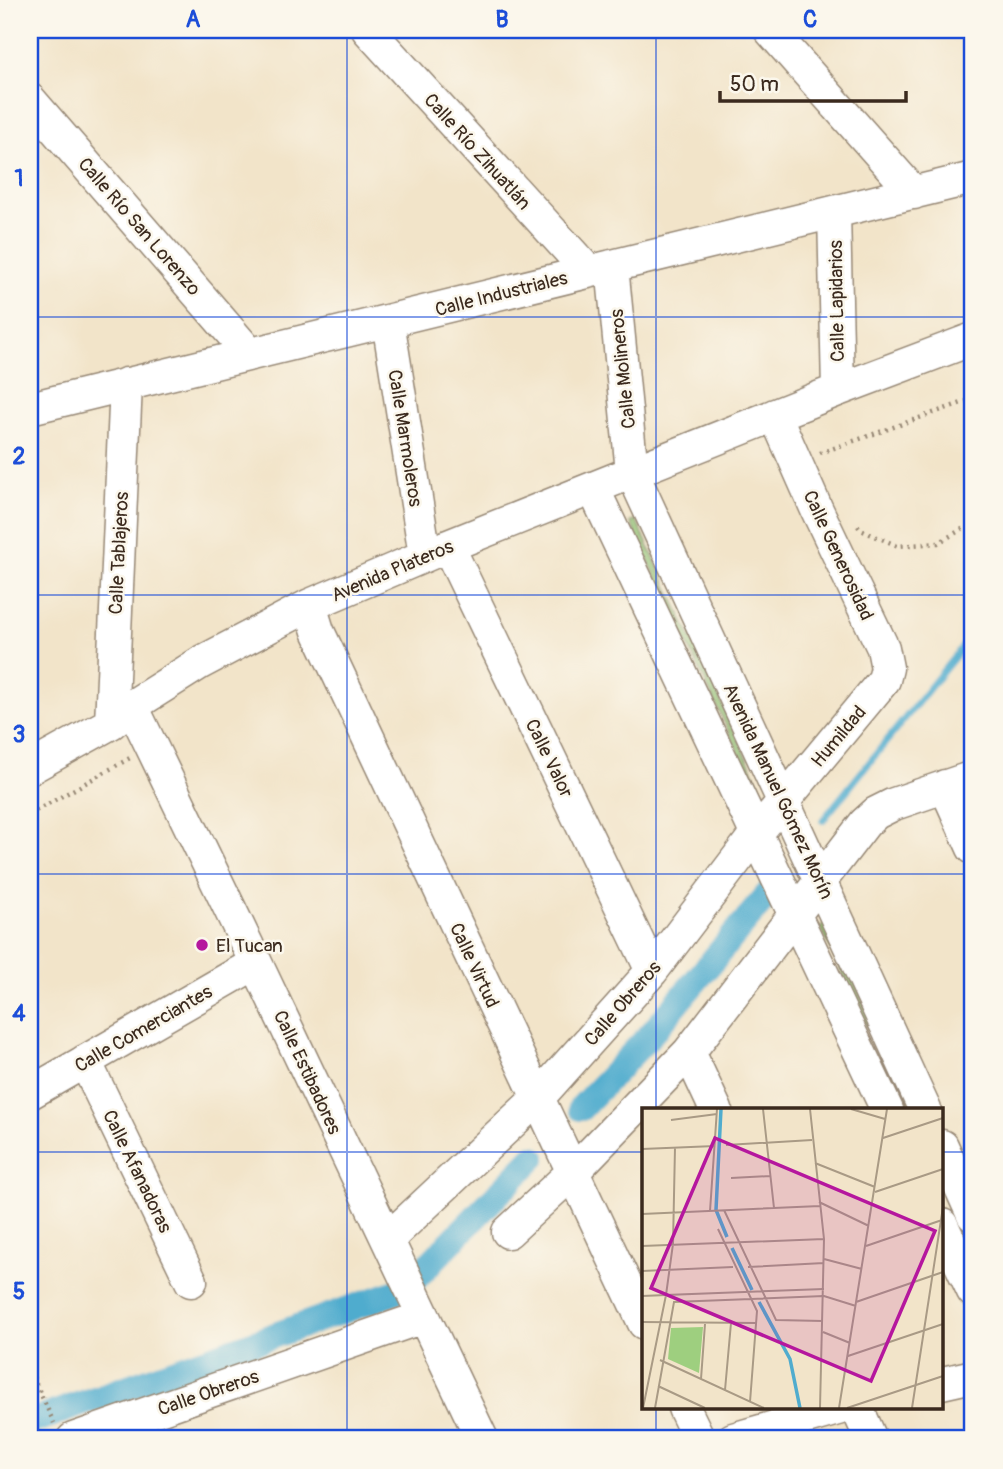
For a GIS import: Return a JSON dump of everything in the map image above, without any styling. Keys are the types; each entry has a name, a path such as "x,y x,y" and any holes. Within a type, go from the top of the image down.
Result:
{"street":[{"name":"Calle Río Zihuatlán","path":"368,30 600,268"},
{"path":"770,30 914,193"},
{"name":"Calle Río San Lorenzo","path":"30,100 250,354"},
{"name":"Calle Industriales","path":"30,408 973,178"},
{"name":"Calle Lapidarios","path":"834,212 838,390"},
{"name":"Calle Molineros","path":"600,268 632,472"},
{"name":"Calle Marmoleros","path":"388,320 436,550"},
{"name":"Avenida Plateros","path":"30,768 200,663 310,605 436,550 632,472 786,440 838,390 973,340"},
{"name":"Calle Tablajeros","path":"121,714 126,384"},
{"name":"Calle Generosidad","path":"786,440 883,648 887,668"},
{"name":"Avenida Manuel Gómez Morín","path":"632,472 924,1108"},
{"name":"Avenida Manuel Gómez Morín","path":"593,488 886,1108"},
{"name":"Calle Valor","path":"436,550 652,971"},
{"name":"Calle Virtud","path":"310,605 324,643 642,1319"},
{"name":"Humildad","path":"757,834 884,680 887,668"},
{"name":"Calle Estibadores","path":"121,714 152,745 482,1439"},
{"path":"508,1232 573,1172 689,1052 865,823 876,813 959,781 973,848"},
{"name":"Calle Obreros","path":"388,1239 538,1098 652,971 757,834"},
{"name":"Calle Comerciantes","path":"30,1093 256,963"},
{"path":"689,1052 715,1108"},
{"name":"Calle Afanadoras","path":"85,1061 191,1281"},
{"path":"944,1150 973,1215"},
{"path":"944,1229 973,1291"},
{"name":"Calle Obreros","path":"63,1431 421,1312"},
{"path":"944,1383 973,1376"},
{"path":"685,1410 699,1439"},
{"path":"733,1439 834,1410"},
{"path":"858,1410 872,1439"}],"path":[{"path":"786,440 973,399"},
{"path":"855,521 861,530 898,546 939,543 973,523"},
{"path":"30,814 152,745"},
{"path":"30,1371 63,1431"}],"green space":[{"path":"636,520 765,797 761,800 631,523"},
{"path":"827,923 912,1108 905,1108 821,927"}],"waterway":[{"path":"823,820 973,634"},
{"path":"581,1108 652,1033 769,893"},
{"path":"30,1422 405,1289 533,1158"}],"place":[{"name":"El Tucan","path":"202,945"}]}
